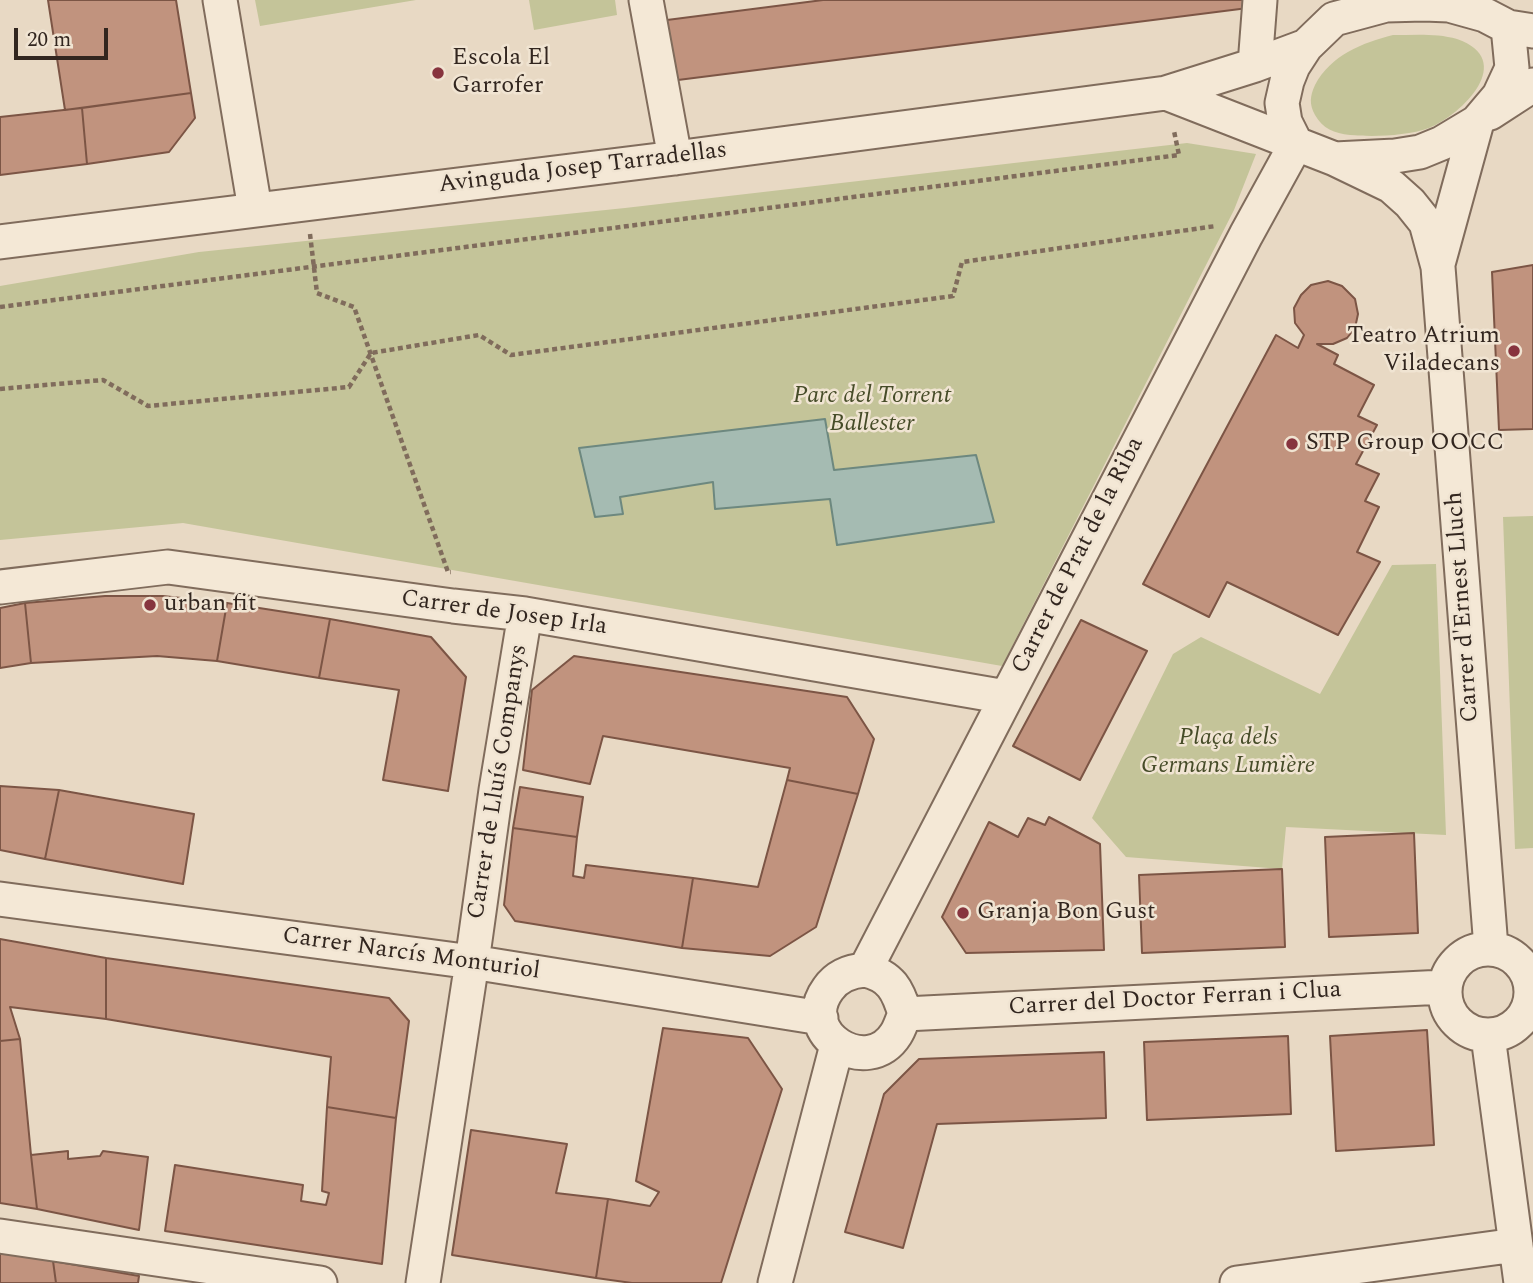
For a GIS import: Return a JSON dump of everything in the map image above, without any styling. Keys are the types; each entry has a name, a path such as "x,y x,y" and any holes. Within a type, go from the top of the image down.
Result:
{"street":[{"path":"220,0 255,209"},
{"path":"646,0 675,158"},
{"path":"1255,65 1260,0"},
{"path":"1477,122 1499,96 1512,68 1500,18 1450,5 1386,5 1339,9 1306,46 1293,66 1282,103 1285,122 1296,144 1335,159 1395,156 1420,152 1442,143 1477,122 1533,85"},
{"name":"Avinguda Josep Tarradellas","path":"0,242 675,158 1166,93 1306,46"},
{"name":"Avinguda Josep Tarradellas","path":"1166,93 1296,144"},
{"name":"Carrer d'Ernest Lluch","path":"1438,267 1477,122"},
{"name":"Carrer de Prat de la Riba","path":"865,970 1246,235 1296,144"},
{"name":"Carrer d'Ernest Lluch","path":"1335,159 1391,186 1410,203 1426,223 1438,267 1491,948"},
{"name":"Carrer de Josep Irla","path":"0,587 168,567 525,614 1006,697"},
{"name":"Carrer de Lluís Companys","path":"423,1283 496,790 525,614"},
{"name":"Carrer Narcís Monturiol","path":"0,899 472,962 829,1031"},
{"path":"1491,948 1508,953 1521,962 1533,991 1524,1018 1503,1033 1488,1036 1470,1032 1457,1023 1448,1011 1444,986 1455,964 1466,954 1491,948"},
{"path":"865,970 881,975 892,984 900,996 905,1014 895,1035 886,1044 874,1051 861,1053 849,1051 829,1031 821,1005 832,982 843,975 865,970"},
{"name":"Carrer del Doctor Ferran i Clua","path":"905,1014 1444,986"},
{"path":"775,1283 829,1031"},
{"path":"1488,1036 1521,1283"},
{"path":"0,1236 320,1283"},
{"path":"1237,1283 1516,1245"}],"path":[{"path":"0,307 1179,155 1166,93"},
{"path":"306,203 317,293 354,307 448,572 462,573"},
{"path":"0,389 103,380 148,406 349,387 371,353 479,335 511,355 953,296 962,262 1224,225 1246,235"}],"green space":[{"path":"255,0 416,0 260,26"},
{"path":"529,0 615,0 617,15 534,30"},
{"path":"1393,35 1449,37 1474,48 1483,60 1483,73 1469,99 1442,121 1411,133 1359,136 1339,133 1325,127 1318,120 1311,104 1313,89 1322,75 1348,52"},
{"name":"Parc del Torrent Ballester","path":"1187,143 1256,154 1234,210 1002,666 183,523 0,540 0,286 199,252 625,208"},
{"path":"1533,516 1533,848 1515,849 1503,517"},
{"name":"Plaça dels Germans Lumière","path":"1436,564 1446,835 1286,827 1282,869 1126,857 1092,818 1173,654 1201,637 1320,694 1392,565"}],"shaded area":[{"path":"825,419 834,470 976,455 994,522 837,545 830,499 715,509 713,482 620,497 623,514 595,517 579,448"}],"building":[{"path":"48,0 176,0 191,93 65,110"},
{"path":"823,0 1247,0 1248,8 670,81 667,20"},
{"path":"191,93 195,118 169,152 87,164 82,108"},
{"path":"82,108 87,164 0,175 0,117"},
{"name":"Teatro Atrium Viladecans","path":"1533,265 1533,429 1499,430 1492,272"},
{"name":"STP Group OOCC","path":"1328,281 1342,286 1355,299 1358,314 1355,328 1347,338 1333,344 1317,344 1338,355 1334,364 1374,385 1358,416 1377,425 1356,464 1379,474 1365,501 1379,507 1357,552 1380,562 1338,635 1227,582 1209,617 1143,584 1276,335 1298,348 1304,335 1295,323 1294,308 1311,285"},
{"path":"105,596 163,596 227,603 217,661 157,656 31,663 25,603"},
{"path":"25,603 31,663 0,668 0,608"},
{"path":"227,603 330,619 319,678 217,661"},
{"path":"330,619 431,637 466,677 448,791 383,780 399,690 319,678"},
{"path":"1081,620 1147,651 1080,780 1013,746"},
{"path":"574,656 847,697 874,739 858,794 787,780 790,768 603,736 590,784 523,770 532,690"},
{"path":"787,780 858,794 816,927 770,956 682,948 693,878 758,887"},
{"path":"0,786 59,790 45,859 0,850"},
{"path":"520,787 583,797 577,837 513,828"},
{"path":"59,790 194,814 183,884 45,859"},
{"path":"1049,817 1100,844 1104,950 966,953 942,917 989,822 1018,837 1028,818 1045,825"},
{"path":"513,828 577,837 573,876 584,878 586,865 693,878 682,948 515,921 504,905"},
{"path":"1414,833 1418,933 1329,937 1325,837"},
{"path":"1282,869 1285,947 1142,953 1139,875"},
{"path":"0,939 106,958 106,1019 10,1007 20,1039 0,1041"},
{"path":"106,958 389,998 409,1021 396,1118 327,1107 331,1057 106,1019"},
{"path":"663,1028 748,1038 782,1089 721,1283 632,1283 596,1278 608,1199 650,1206 659,1192 636,1181"},
{"path":"1427,1030 1434,1145 1336,1151 1330,1036"},
{"path":"1288,1036 1291,1114 1147,1120 1144,1042"},
{"path":"20,1039 37,1209 0,1203 0,1041"},
{"path":"1104,1052 1106,1118 937,1124 903,1248 845,1232 884,1094 919,1059"},
{"path":"327,1107 396,1118 382,1264 165,1231 175,1165 303,1185 301,1201 326,1205 329,1193 322,1191"},
{"path":"471,1130 567,1144 556,1193 608,1199 596,1278 452,1255"},
{"path":"68,1151 68,1159 100,1156 103,1151 148,1157 139,1230 37,1209 31,1155"},
{"path":"0,1252 53,1261 56,1283 0,1283"},
{"path":"53,1261 139,1276 138,1283 56,1283"}],"place":[{"name":"Escola El Garrofer","path":"438,73"},
{"name":"Teatro Atrium Viladecans","path":"1514,351"},
{"name":"STP Group OOCC","path":"1292,444"},
{"name":"urban fit","path":"150,605"},
{"name":"Granja Bon Gust","path":"963,913"}]}
